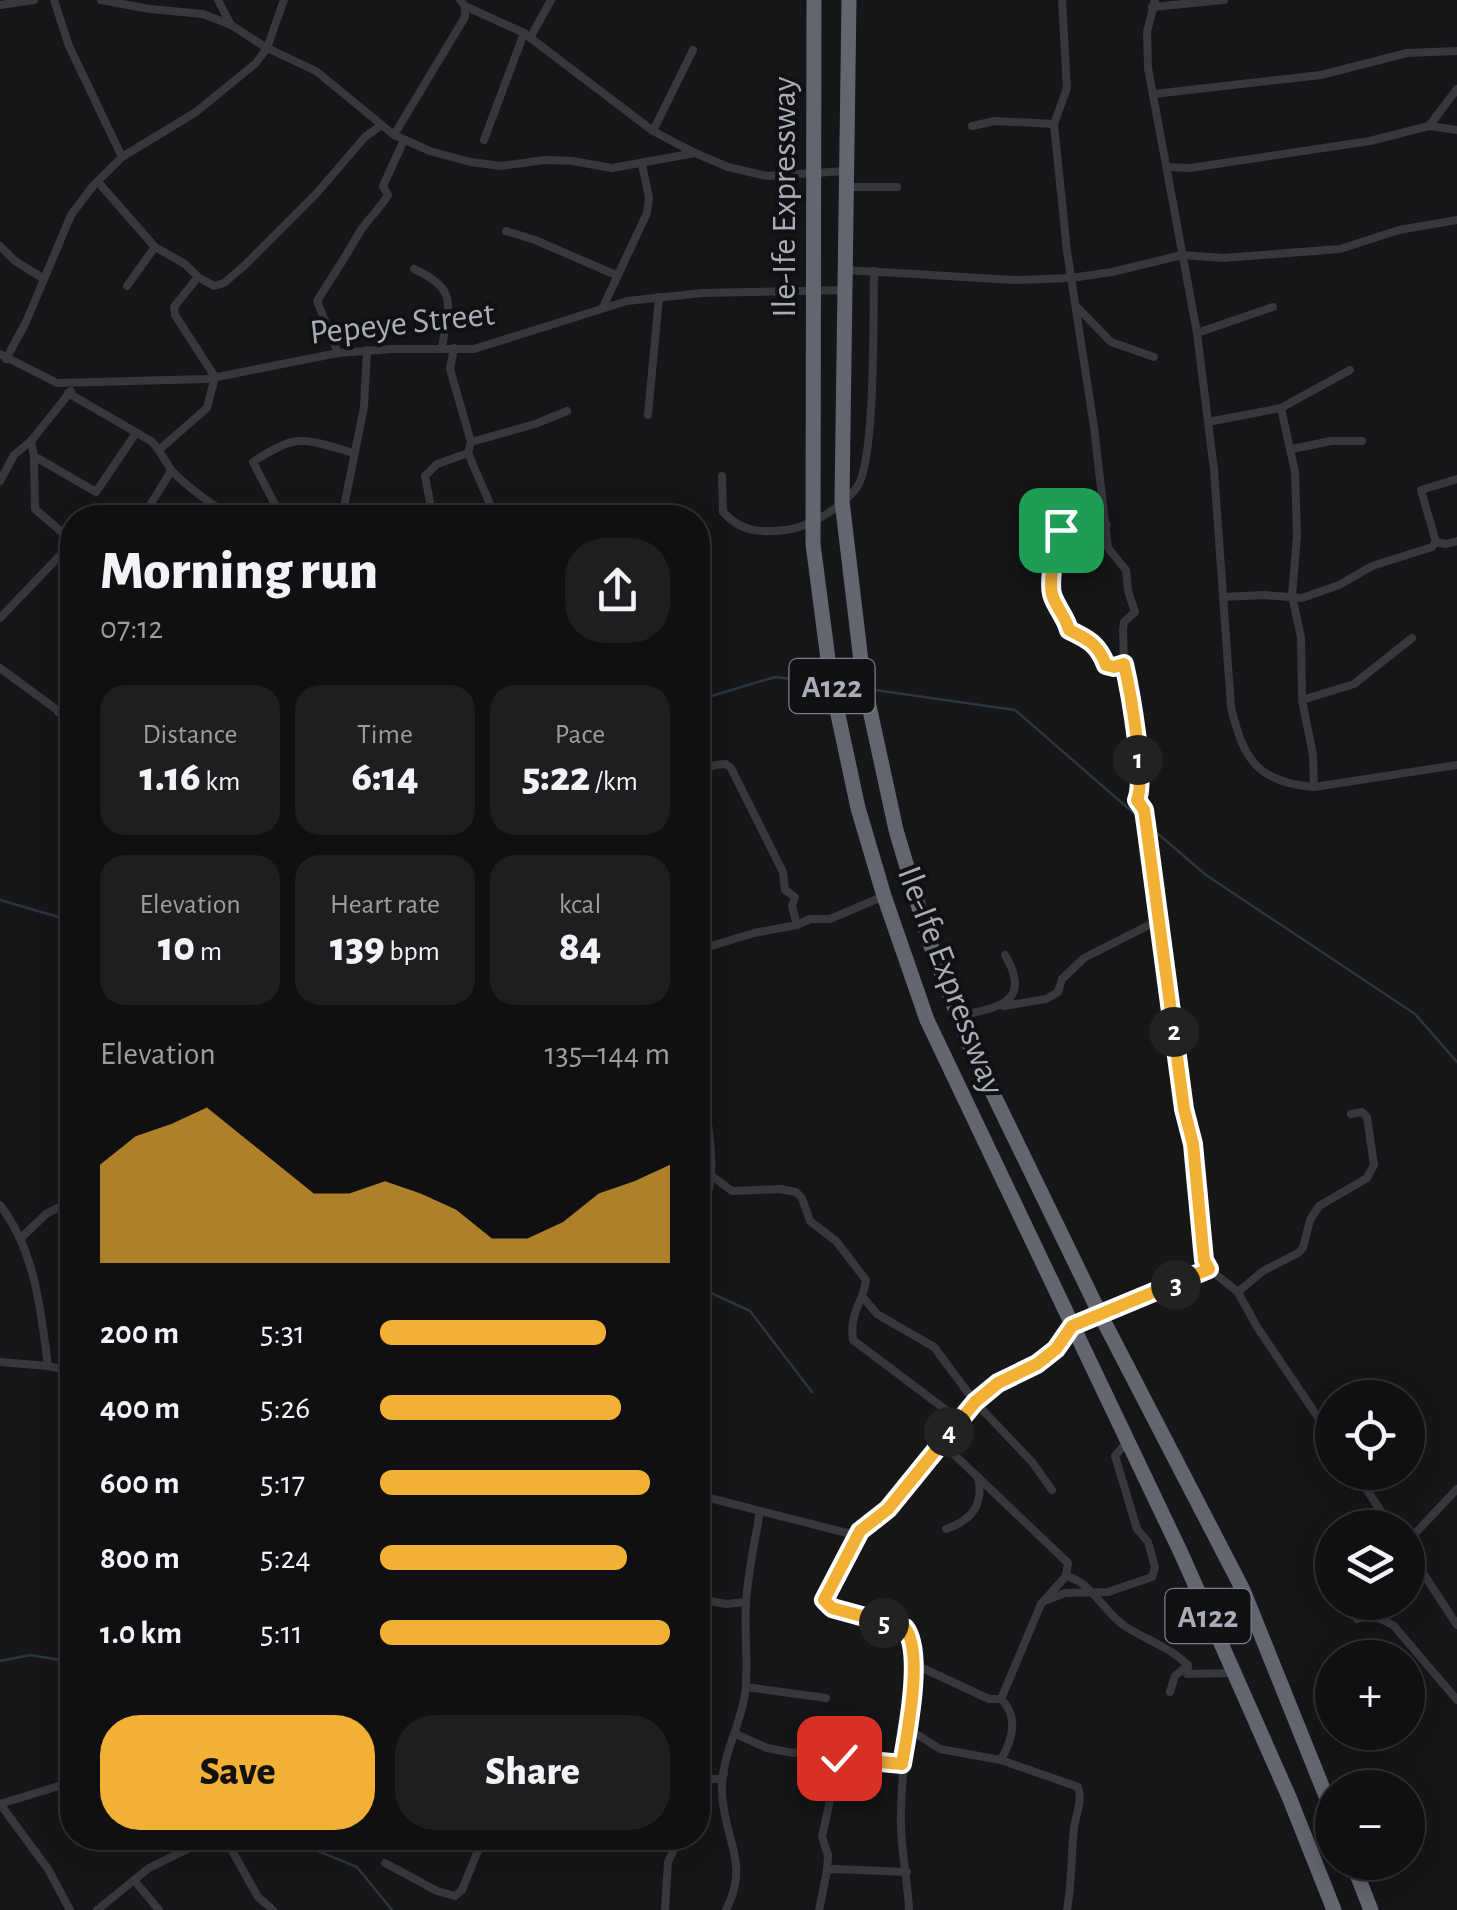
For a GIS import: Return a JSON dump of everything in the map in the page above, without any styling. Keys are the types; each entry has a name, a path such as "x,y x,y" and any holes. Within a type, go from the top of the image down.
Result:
{"highway":[{"name":"Ile-Ife Expressway","path":"814,0 812,522 820,608 858,808 928,1020 1158,1504 1334,1910"},
{"name":"Ile-Ife Expressway","path":"848,0 842,501 863,678 880,762 922,921 995,1102 1251,1606 1316,1770"},
{"path":"814,45 848,46"},
{"path":"928,1020 956,1012"},
{"path":"1158,1504 1188,1486"},
{"path":"1359,1880 1370,1910"}],"street":[{"path":"0,5 34,0"},
{"path":"54,0 70,46 122,157"},
{"path":"101,0 203,14 231,25 267,48 316,71 394,135 470,162 501,166 544,160 612,168 694,153"},
{"path":"218,0 231,25"},
{"path":"3,357 26,322 71,216 122,157 196,112 256,63 267,48 284,0"},
{"path":"484,140 527,36 551,0"},
{"path":"1062,0 1067,88 1054,124 1070,278 1108,548 1126,570 1128,591 1134,602 1135,612 1124,622 1123,629 1124,664 1136,731 1140,792 1137,800 1144,810 1184,1109 1193,1144 1204,1260 1209,1269 1238,1292 1256,1327 1315,1413"},
{"path":"1224,0 1153,4 1147,32 1148,68 1168,167 1208,422 1231,707 1238,737 1261,773 1281,783 1314,787 1457,764"},
{"path":"462,3 527,36 653,130 694,153 728,167 767,176 815,174 897,188"},
{"path":"394,135 466,17 462,3"},
{"path":"653,130 693,50"},
{"path":"1154,94 1321,75 1407,53 1457,51"},
{"path":"1429,126 1457,89"},
{"path":"972,126 995,120 1054,124"},
{"path":"98,182 154,247 214,286 224,283 380,126"},
{"path":"1168,167 1190,168 1370,141 1429,126 1457,130"},
{"path":"338,353 316,301 388,194 384,186 404,140"},
{"path":"602,307 647,213 649,197 642,164"},
{"path":"845,270 1015,280 1070,278 1182,255 1224,258 1340,249 1399,230 1457,220"},
{"path":"506,231 616,275"},
{"path":"0,246 44,280"},
{"path":"127,286 154,247"},
{"path":"414,269 438,280 446,292 449,303 442,348"},
{"path":"722,476 723,512 736,526 752,531 783,530 812,522 858,486 865,467 872,391 874,271"},
{"path":"160,449 207,408 215,378 175,316 174,307 198,277"},
{"name":"Pepeye Street","path":"3,357 57,383 215,378 338,353 497,344 602,307 659,297 813,288 844,290"},
{"path":"648,415 659,297"},
{"path":"1076,306 1110,342 1154,358"},
{"path":"1196,333 1273,307"},
{"path":"454,348 450,369 471,442 468,453 490,505"},
{"path":"344,505 364,407 367,350"},
{"path":"1208,422 1281,408 1350,370"},
{"path":"0,481 14,454 31,441 79,384"},
{"path":"68,393 160,449 171,471 212,505"},
{"path":"1281,408 1292,449 1298,520 1292,596 1300,636 1302,700 1313,755 1314,787"},
{"path":"471,442 567,411"},
{"path":"34,456 96,492 136,433"},
{"path":"275,505 253,462 286,441 306,440 354,453"},
{"path":"31,441 36,509 60,531"},
{"path":"1292,449 1331,441 1362,441"},
{"path":"431,505 425,476 437,464 468,453"},
{"path":"150,505 171,471"},
{"path":"1436,542 1421,490 1457,479"},
{"path":"1049,516 1107,525"},
{"path":"1070,520 1056,539 1052,596 1069,630 1086,636 1097,646 1106,665 1124,664"},
{"path":"1436,542 1457,540"},
{"path":"1223,597 1302,598 1372,566 1432,547 1436,542"},
{"path":"0,618 60,555"},
{"path":"1302,700 1354,684 1412,638"},
{"path":"0,668 58,712 60,709"},
{"path":"710,766 726,764 732,768 783,872 785,890 794,898 797,925"},
{"path":"710,946 797,925 810,918 830,919 884,896"},
{"path":"956,1012 1046,998 1058,992 1062,980 1084,958 1159,920"},
{"path":"1004,1006 1011,1000 1014,982 1005,954"},
{"path":"1238,1292 1263,1271 1298,1253 1310,1220 1320,1206 1366,1178 1374,1165 1368,1117 1362,1112 1352,1114"},
{"path":"710,1130 710,1184"},
{"path":"712,1176 732,1191 780,1188 796,1192 810,1221 836,1241 866,1280 854,1311 853,1340 958,1419"},
{"path":"0,1205 21,1238 40,1304 48,1366"},
{"path":"21,1238 60,1206"},
{"path":"909,1910 901,1824 912,1658 910,1634 905,1628 832,1608 824,1600 860,1531 888,1509 975,1402 998,1383 1037,1364 1056,1349 1072,1326 1209,1269"},
{"path":"862,1296 877,1314 928,1341 1052,1490"},
{"path":"0,1362 60,1368"},
{"path":"941,1442 1068,1562 1066,1576 1041,1604 1002,1699"},
{"path":"1041,1604 1050,1596 1090,1590 1108,1592 1152,1577 1155,1568 1146,1537 1137,1528 1114,1456 1128,1442"},
{"path":"946,1528 960,1524 979,1505 982,1493 978,1477"},
{"path":"1425,1523 1457,1490"},
{"path":"710,1497 846,1533 860,1531"},
{"path":"726,1910 739,1874 722,1790 727,1754 736,1734 746,1687 746,1602 760,1511"},
{"path":"846,1533 850,1549"},
{"path":"1066,1576 1080,1581 1123,1625 1170,1649 1188,1665"},
{"path":"1425,1576 1457,1625"},
{"path":"710,1601 746,1602"},
{"path":"1384,1620 1394,1626 1457,1700"},
{"path":"912,1658 926,1671 989,1698 1002,1699 1012,1710 1014,1722 1001,1760"},
{"path":"1188,1665 1187,1674 1234,1673"},
{"path":"1170,1692 1175,1676 1188,1665"},
{"path":"746,1687 826,1698"},
{"path":"908,1728 940,1749 1001,1760 1078,1787 1081,1793 1074,1826 1074,1876 1066,1910"},
{"path":"736,1734 767,1748 792,1753 806,1750 839,1758 902,1764"},
{"path":"819,1910 828,1855 822,1837 839,1758"},
{"path":"710,1779 720,1779 724,1774"},
{"path":"60,1786 0,1804 48,1868 70,1910"},
{"path":"97,1910 148,1868 185,1850"},
{"path":"232,1850 258,1896 273,1910"},
{"path":"385,1864 455,1896 462,1890 478,1850"},
{"path":"665,1910 668,1862 674,1850"},
{"path":"827,1871 834,1868 907,1872"},
{"path":"134,1880 159,1910"}],"waterway":[{"path":"710,696 775,677 822,683"},
{"path":"840,686 857,688"},
{"path":"875,690 1015,710 1144,822"},
{"path":"1150,827 1206,875 1415,1014 1457,1062"},
{"path":"0,900 60,918"},
{"path":"710,1293 750,1311 812,1392"},
{"path":"0,1661 30,1655 60,1660"},
{"path":"315,1850 357,1867 392,1910"}],"route":[{"path":"839,1758 902,1764 911,1696 912,1642 905,1628 832,1608 824,1600 860,1531 913,1482 958,1419 975,1402 998,1383 1037,1364 1056,1349 1072,1326 1209,1269 1204,1260 1193,1144 1184,1109 1144,810 1137,800 1140,783 1129,687 1124,664 1106,665 1097,646 1086,636 1069,630 1052,596 1056,539 1061,530"}]}
